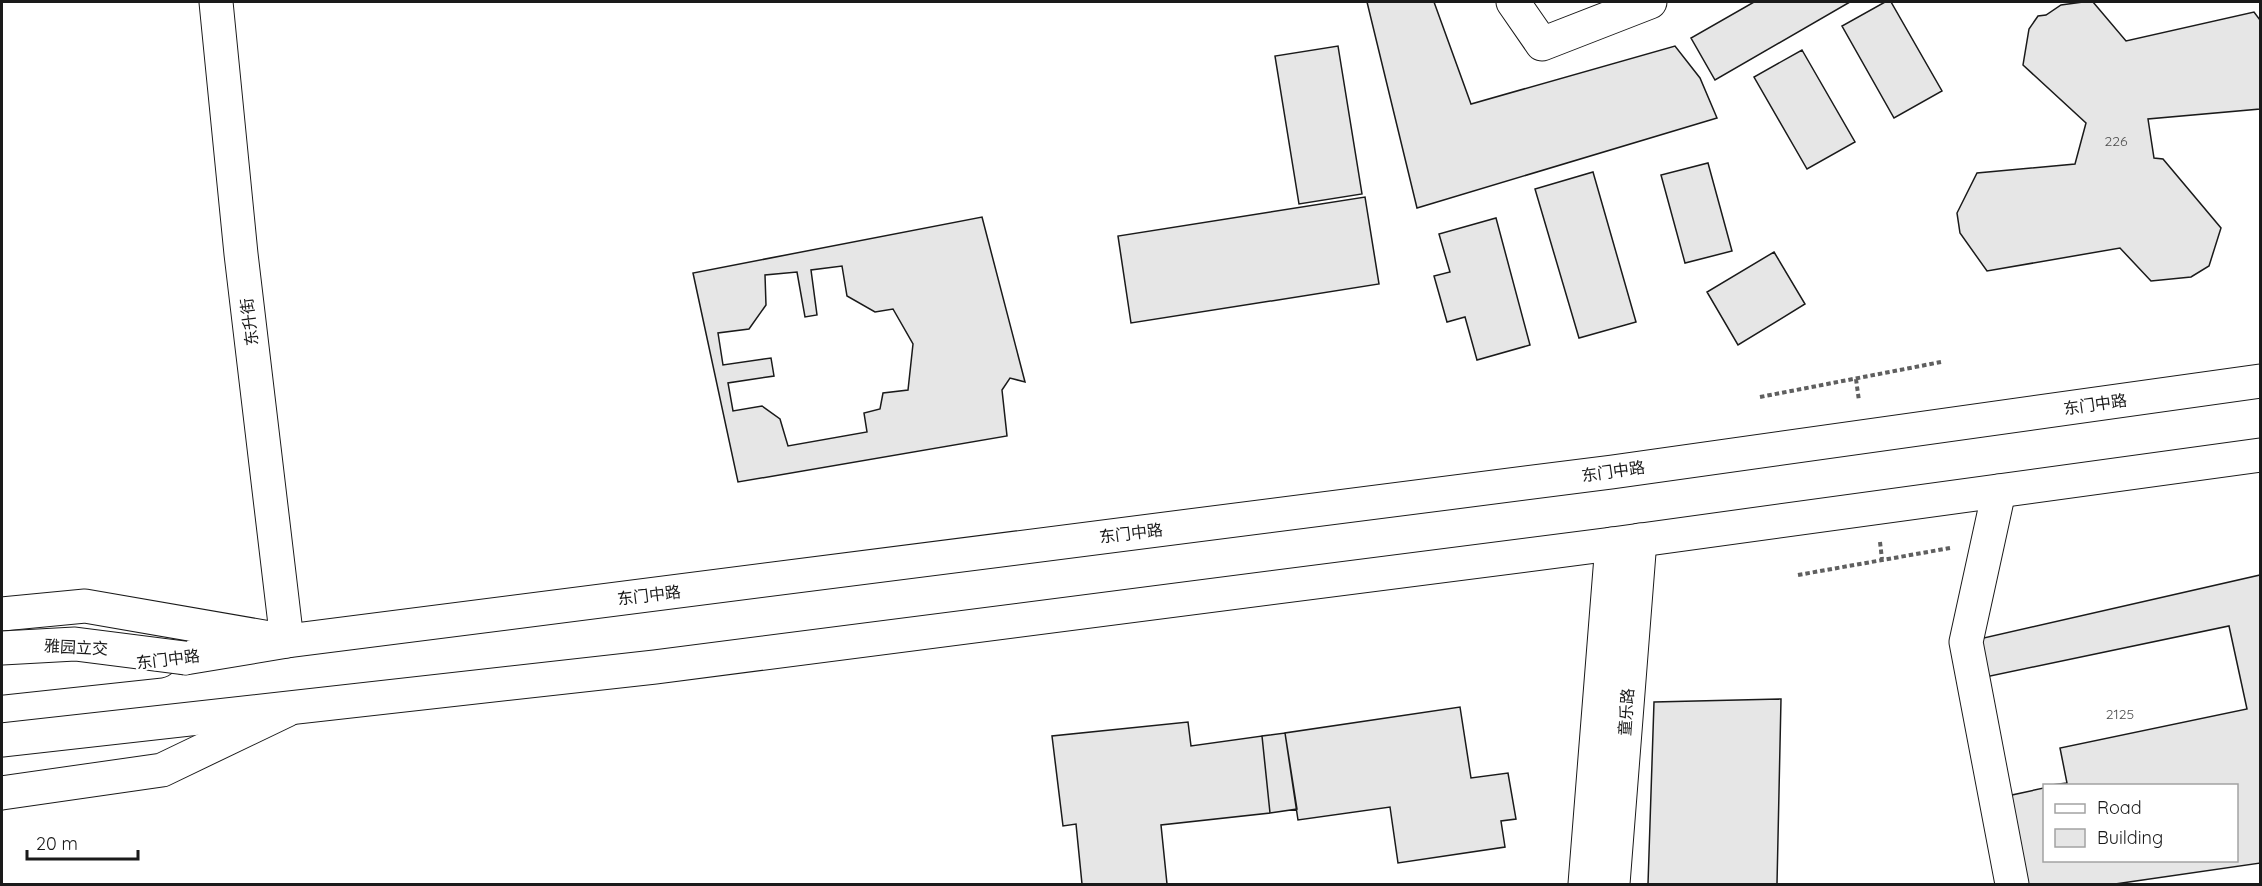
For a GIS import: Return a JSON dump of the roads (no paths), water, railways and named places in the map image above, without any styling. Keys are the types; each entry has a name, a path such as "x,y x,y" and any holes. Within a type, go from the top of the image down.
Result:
{"main road":[{"name":"东升街","path":"216,2 241,254 287,641"},
{"path":"1512,2 1542,44 1650,2"},
{"name":"东门中路","path":"2,678 185,658 287,641 1612,472 2260,381"},
{"path":"2,740 655,667 1626,542 2260,455"},
{"path":"1999,490 1966,642 2012,885"},
{"name":"童乐路","path":"1585,885 1626,542"},
{"name":"童乐路","path":"1613,885 1626,542"},
{"path":"2,614 85,606 287,641"},
{"name":"雅园立交","path":"2,648 75,644 185,658"},
{"path":"2,793 162,770 289,709"}]}
